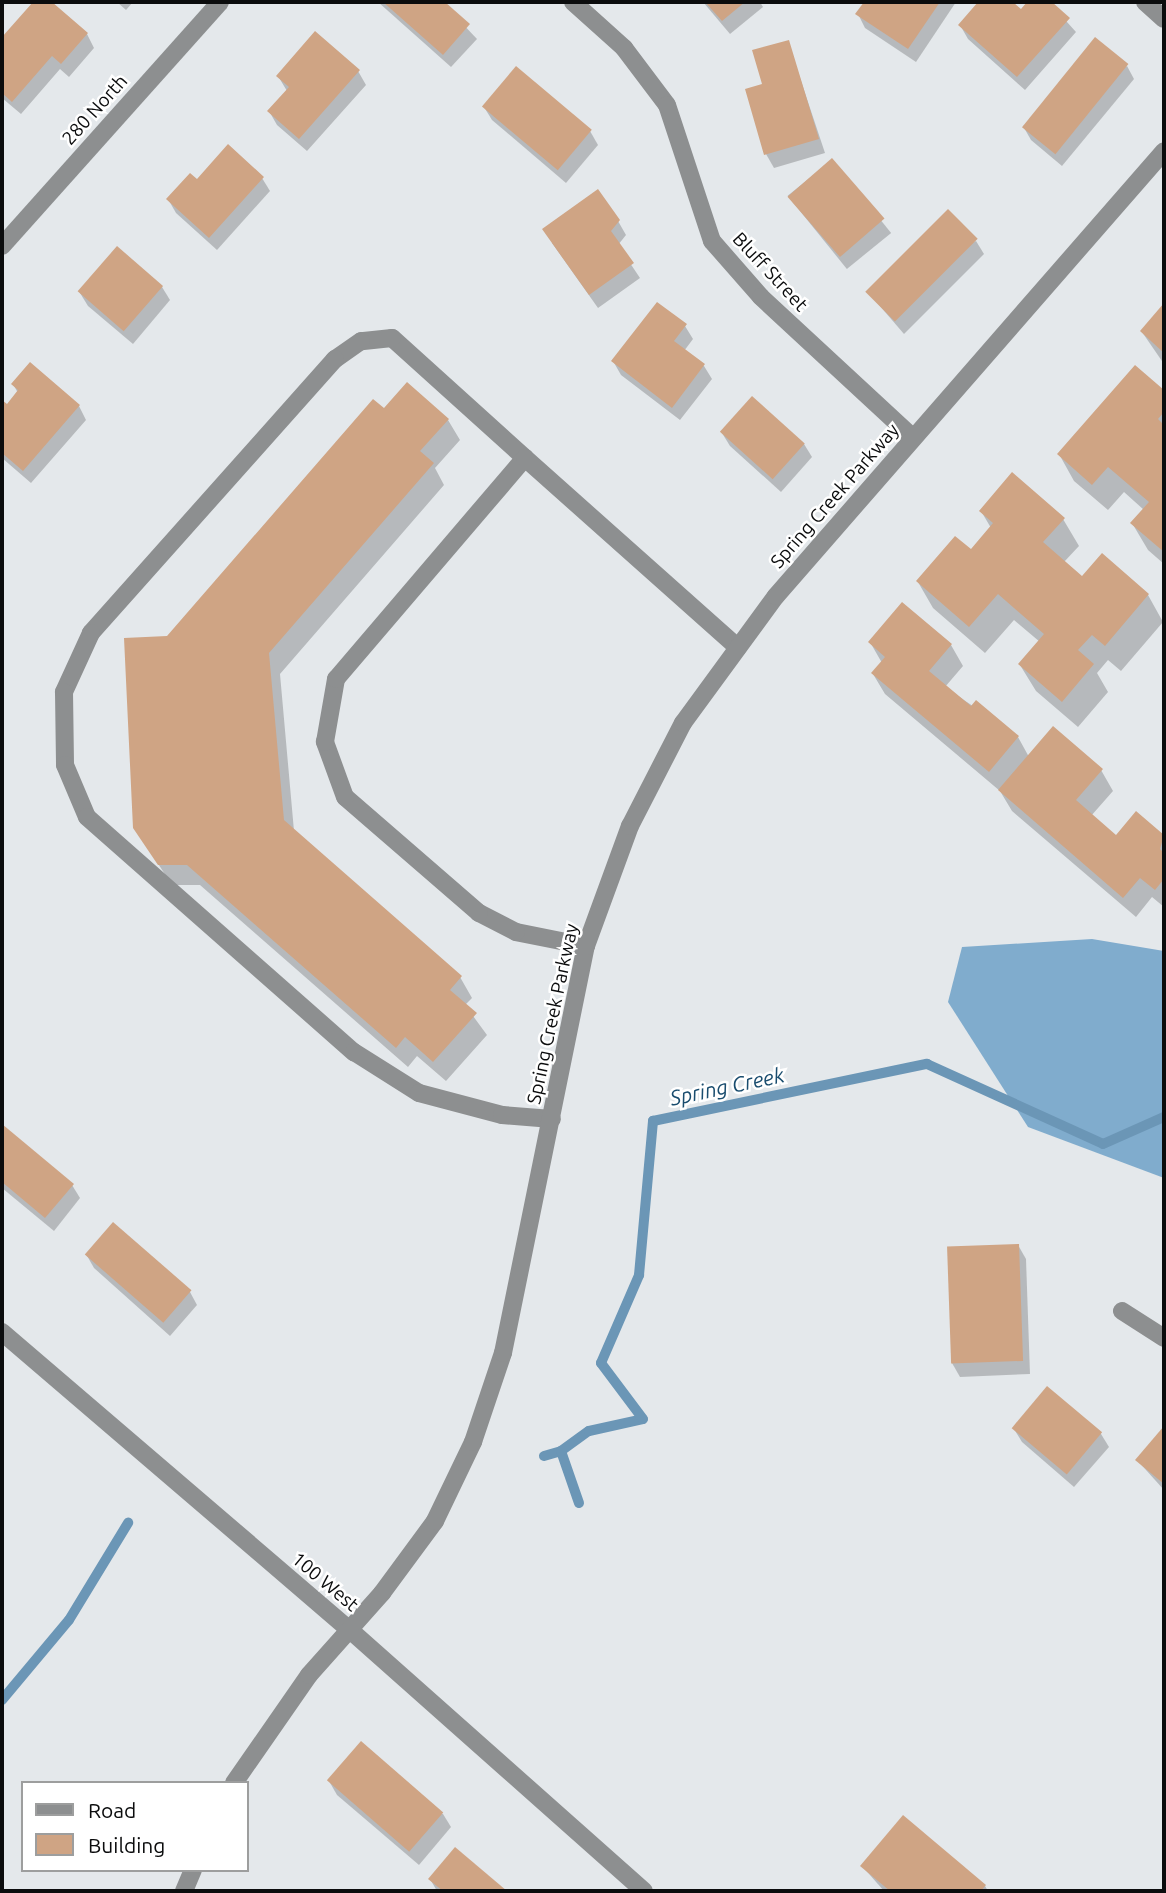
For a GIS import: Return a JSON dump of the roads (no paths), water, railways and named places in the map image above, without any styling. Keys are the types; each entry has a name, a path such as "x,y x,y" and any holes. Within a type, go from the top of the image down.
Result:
{"street":[{"name":"280 North","path":"2,246 220,2"},
{"name":"Bluff Street","path":"573,2 624,48 667,105 712,241 761,297 913,438"},
{"path":"1145,2 1164,19"},
{"name":"Spring Creek Parkway","path":"235,1781 309,1675 350,1630 435,1521 473,1442 503,1353 586,946 630,826 683,723 776,596 1164,151"},
{"path":"552,1119 502,1115 419,1093 354,1052 87,817 65,765 64,692 91,633 335,359 361,341 392,338 738,648"},
{"path":"525,458 336,679 325,742 345,797 479,913 516,932 586,946"},
{"path":"1122,1311 1164,1338"},
{"name":"100 West","path":"2,1332 350,1630 644,1891"},
{"path":"184,1891 192,1872"}],"waterway":[{"name":"Spring Creek","path":"579,1503 561,1451 589,1431 643,1419 601,1363 639,1275 653,1121 927,1064 1103,1144 1164,1117"},
{"path":"544,1456 561,1451"},
{"path":"2,1700 69,1620 128,1523"}]}
